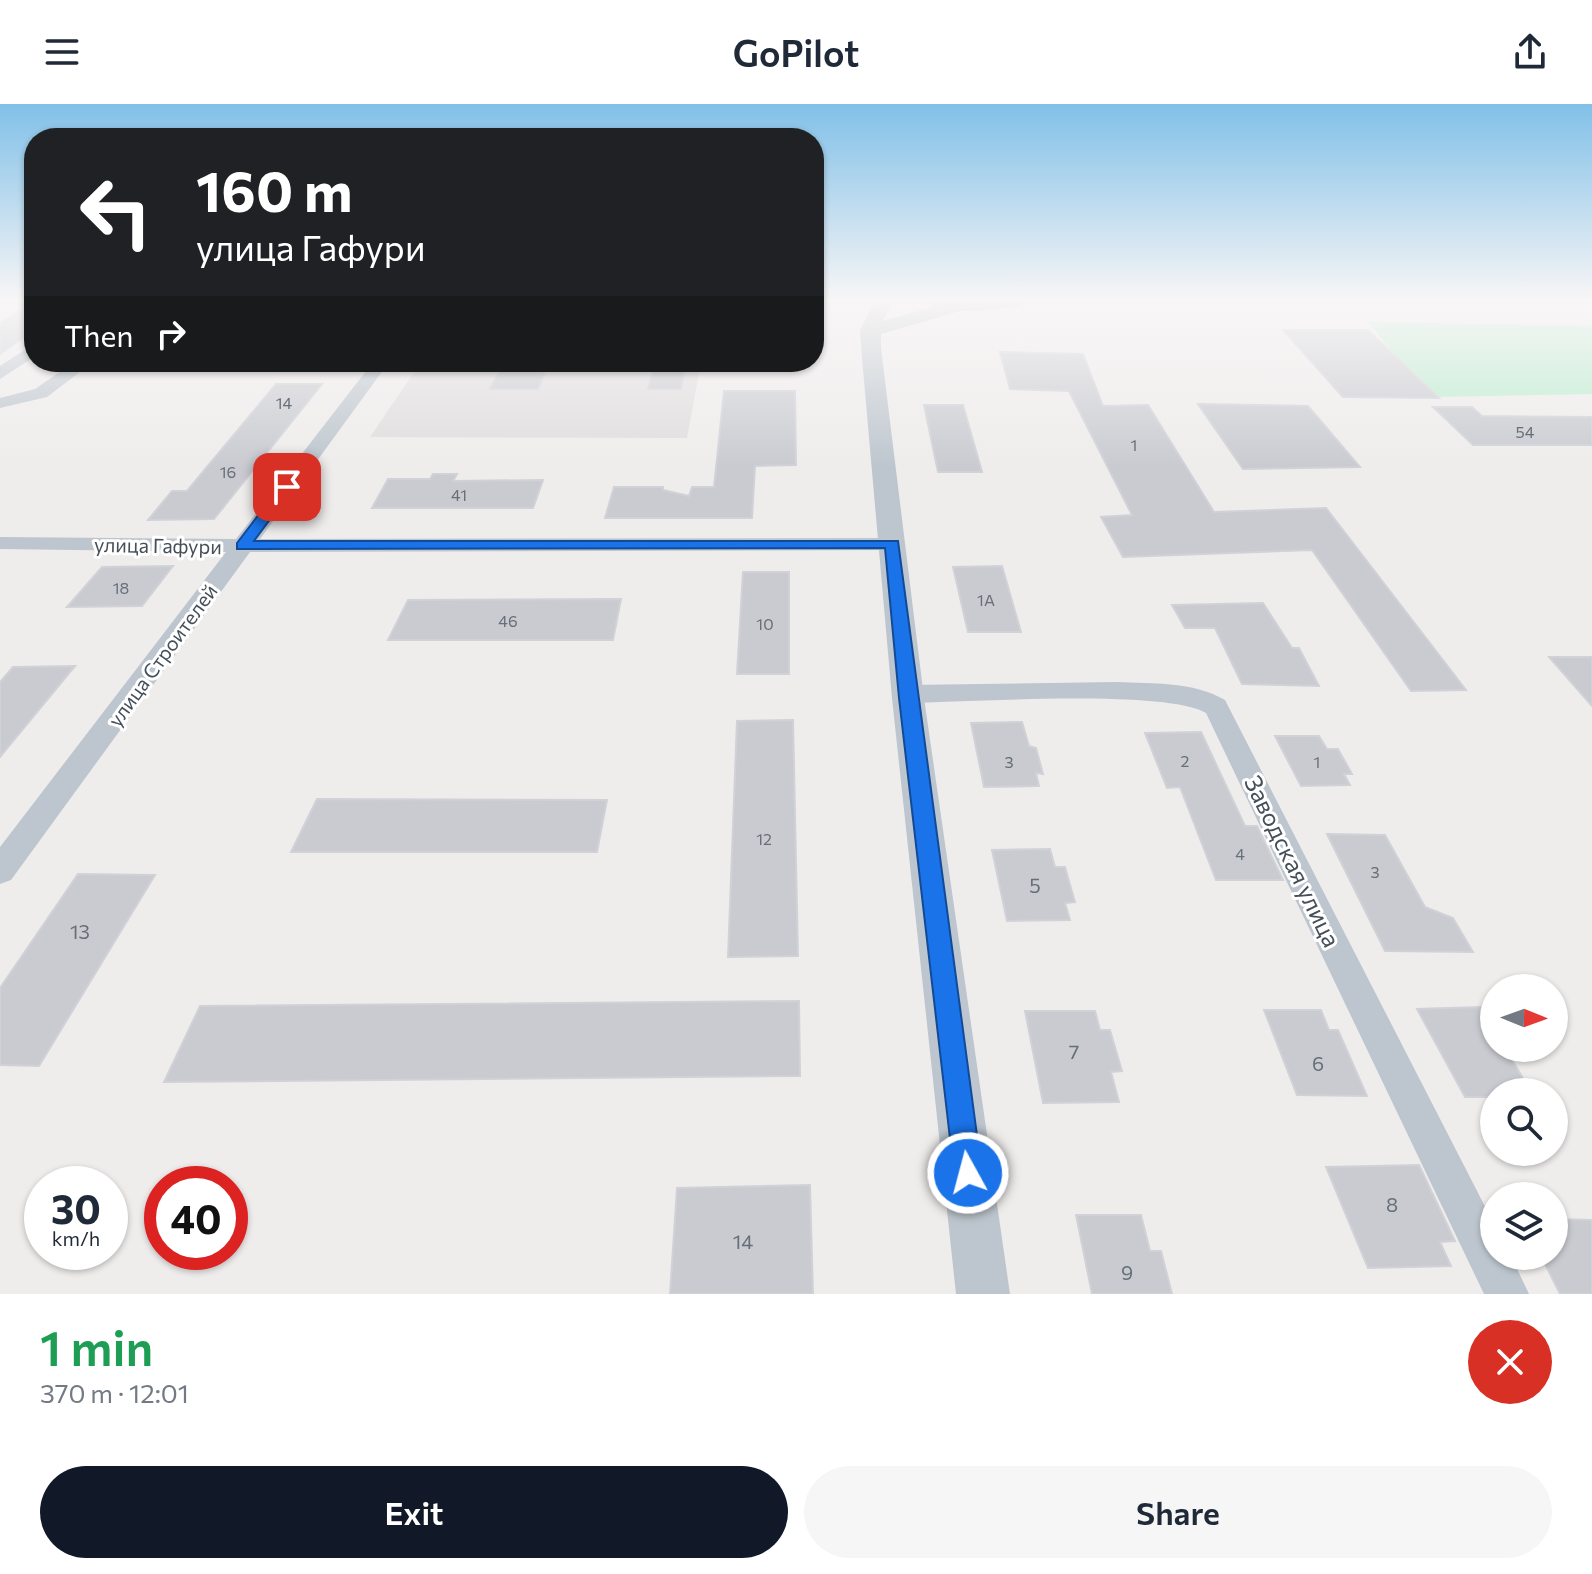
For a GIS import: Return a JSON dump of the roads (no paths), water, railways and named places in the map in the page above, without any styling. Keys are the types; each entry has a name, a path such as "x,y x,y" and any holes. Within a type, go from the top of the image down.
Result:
{"street":[{"path":"0,374 24,356"},
{"path":"880,356 892,544 908,694 983,1294"},
{"path":"0,403 41,393 71,372"},
{"name":"улица Строителей","path":"0,871 374,372"},
{"name":"улица Гафури","path":"0,543 243,546 892,544"},
{"name":"Заводская улица","path":"908,694 1133,692 1191,696 1216,707 1507,1294"}]}
